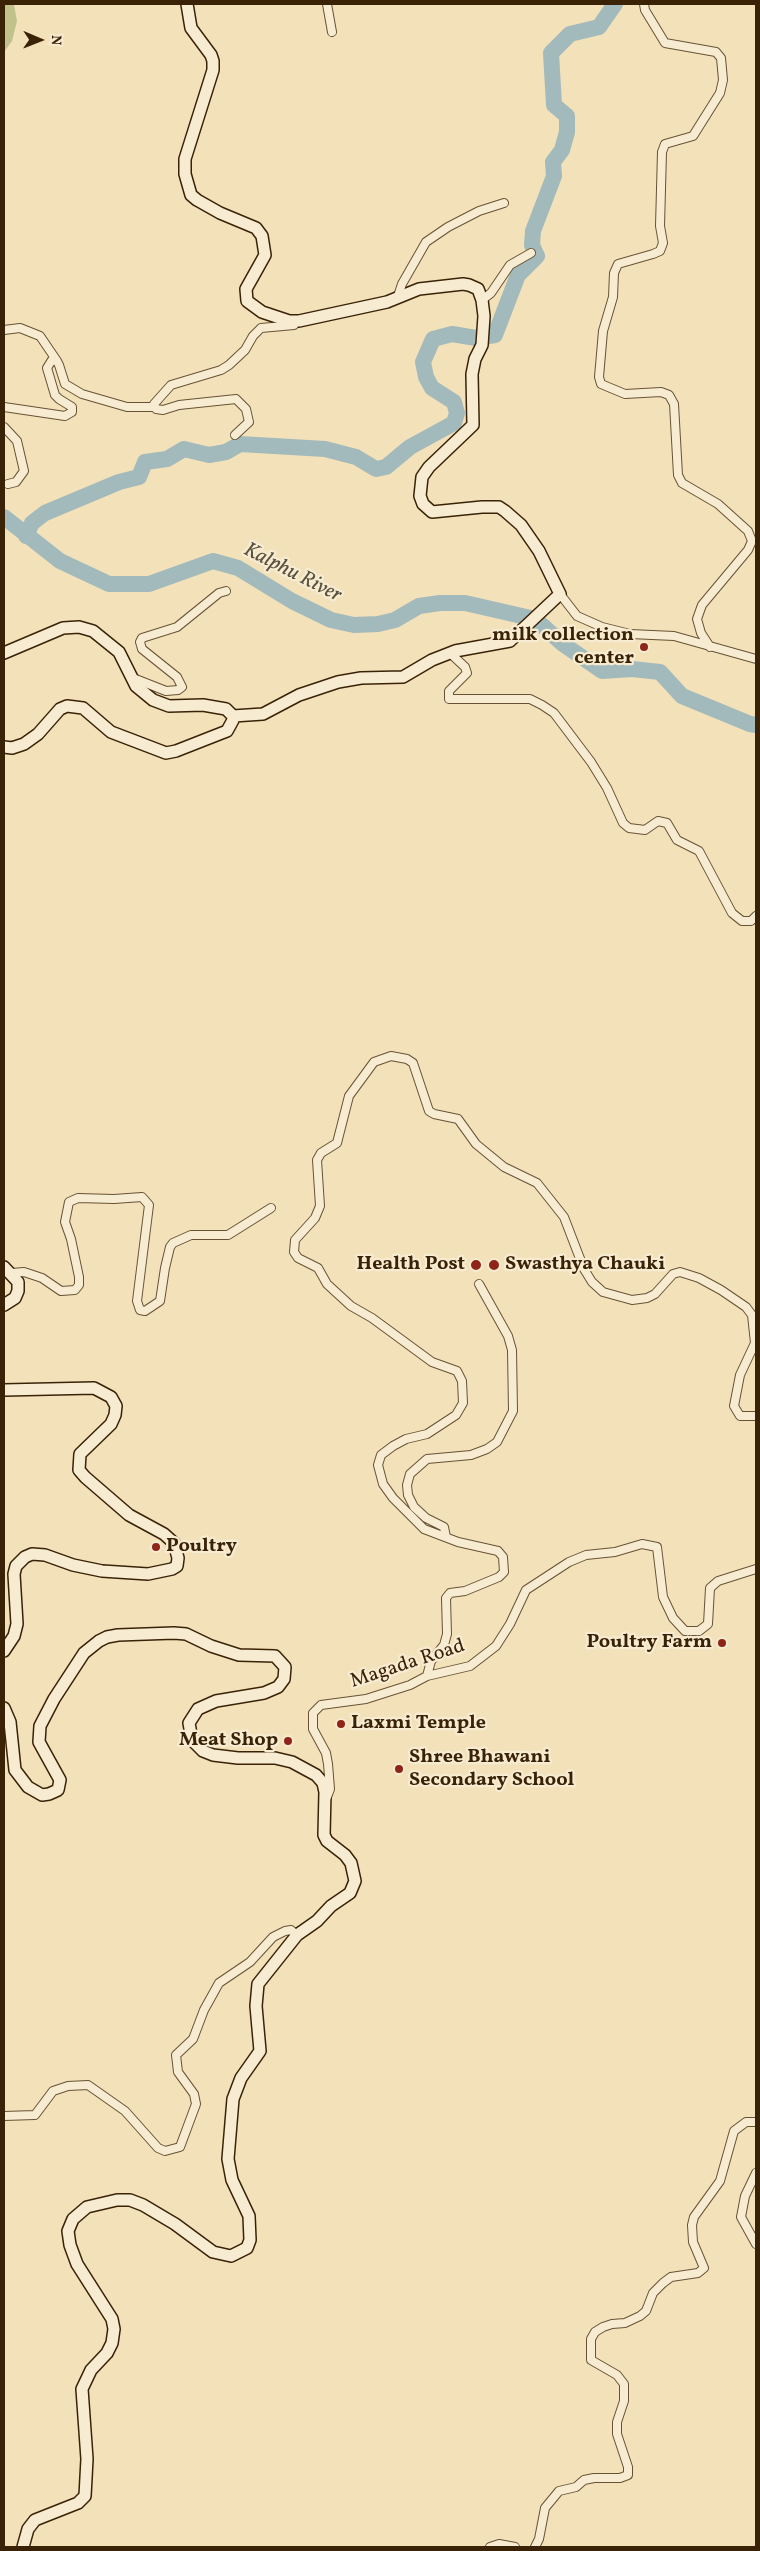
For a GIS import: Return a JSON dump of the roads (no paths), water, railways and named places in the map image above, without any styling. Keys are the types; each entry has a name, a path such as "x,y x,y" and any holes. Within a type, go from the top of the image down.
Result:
{"street":[{"path":"187,4 190,28 211,54 213,70 185,159 185,174 191,195 197,200 220,213 256,228 262,236 265,244 264,261 246,289 247,302 262,312 289,321 300,321 386,302 419,288 463,284 478,289 482,300 483,330 482,345 475,359 472,374 474,425 429,467 422,476 420,496 423,504 432,512 482,507 505,510 521,525 539,551 560,594 577,616 602,627 630,634 674,636 756,659"},
{"path":"327,4 332,32"},
{"path":"644,4 645,10 665,43 716,52 721,58 723,80 720,93 693,136 666,144 662,152 660,226 663,243 660,251 618,264 614,273 613,297 603,331 599,377 601,384 625,394 661,392 669,395 674,404 678,475 682,483 718,504 748,532 752,541 748,550 702,605 697,618 701,633 710,647"},
{"path":"398,296 402,284 426,242 448,227 479,211 504,203"},
{"path":"482,300 490,293 510,265 531,253"},
{"path":"154,407 155,402 171,385 221,370 229,365 245,350 253,336 261,328 294,325 300,321"},
{"path":"4,330 20,328 40,336 57,361 65,384 82,394 126,407 154,407 163,410 179,405 236,399 246,410 249,422 235,435"},
{"path":"4,407 64,416 72,412 72,406 55,395 47,368 49,362 57,361"},
{"path":"4,427 17,441 24,472 16,482 8,484"},
{"path":"133,678 166,691 178,690 182,687 177,677 142,649 140,642 142,638 177,627 219,593 226,591"},
{"path":"4,653 47,634 79,627 93,631 119,652 136,686 153,700 170,706 203,705 226,709 233,716 262,714 298,695 338,682 360,678 403,677 432,660 450,653 510,641 560,594"},
{"path":"450,653 465,667 467,673 449,690 449,699 530,699 542,705 554,714 591,762 623,823 629,828 645,830 658,821 667,823 677,840 699,851 732,913 742,921 751,921 756,916"},
{"path":"4,747 12,748 24,744 38,734 60,708 67,706 83,708 111,732 166,753 176,751 227,730 232,724 233,716"},
{"path":"427,1676 431,1661 444,1645 447,1634 446,1598 450,1593 479,1586 499,1577 504,1572 503,1557 498,1552 424,1529 403,1510 383,1484 378,1465 381,1455 393,1446 406,1439 427,1434 456,1415 463,1403 463,1386 460,1374 432,1362 379,1325 372,1318 351,1306 327,1284 318,1268 298,1258 294,1252 295,1240 315,1218 320,1206 317,1160 321,1152 337,1143 349,1096 374,1062 383,1058 401,1057 413,1063 418,1072 424,1102 429,1111 434,1114 458,1119 476,1144 504,1167 538,1184 564,1217 584,1269 592,1282 603,1292 632,1300 648,1298 656,1294 672,1274 680,1272 699,1278 746,1307 752,1314 755,1343 740,1375 734,1406 740,1416 756,1416"},
{"path":"8,1270 24,1272 42,1278 61,1291 75,1290 79,1285 79,1277 71,1238 65,1222 69,1202 78,1198 114,1199 142,1196 149,1205 137,1301 140,1310 145,1311 160,1301 165,1268 170,1247 173,1243 190,1235 228,1235 271,1208"},
{"path":"4,1305 15,1298 18,1291 18,1282 8,1270"},
{"path":"446,1537 444,1527 426,1518 414,1507 408,1495 407,1485 410,1474 427,1458 471,1455 487,1449 497,1442 513,1411 512,1350 508,1336 479,1284"},
{"path":"4,1390 94,1388 111,1397 116,1406 115,1415 111,1424 80,1454 79,1470 129,1516 164,1534 174,1543 178,1558 177,1566 172,1569 148,1574 102,1571 73,1565 45,1554 32,1554 25,1557 16,1566 14,1574 17,1624 14,1636 4,1651"},
{"name":"Magada Road","path":"325,1804 330,1789 330,1776 326,1753 313,1729 312,1713 321,1705 366,1699 393,1691 427,1676 470,1666 496,1646 510,1624 526,1590 578,1558 642,1544 657,1547 663,1597 672,1618 685,1631 699,1631 708,1624 710,1588 718,1581 756,1569"},
{"path":"4,1708 10,1722 16,1770 28,1787 42,1795 49,1794 58,1790 60,1780 39,1742 40,1726 54,1699 84,1653 99,1641 107,1637 174,1632 186,1634 211,1646 239,1655 275,1656 285,1667 284,1679 278,1687 264,1693 216,1701 198,1709 189,1723 192,1740 203,1751 218,1756 275,1758 300,1766 316,1775 323,1783 325,1804 324,1835 327,1841 345,1854 351,1864 355,1881 354,1888 350,1893 331,1906 317,1921 297,1936 258,1984 256,2006 260,2050 241,2078 233,2099 228,2158 232,2180 249,2216 250,2240 247,2248 231,2256 213,2252 175,2224 144,2205 130,2200 117,2200 87,2207 73,2219 68,2231 70,2246 77,2264 112,2319 114,2329 112,2343 107,2352 91,2370 82,2389 87,2459 85,2496 78,2503 35,2520 28,2529 23,2547"},
{"path":"4,2116 36,2115 53,2091 59,2087 88,2085 125,2111 158,2148 165,2151 180,2147 196,2104 194,2094 178,2072 176,2055 193,2039 204,2010 219,1983 250,1962 273,1937 291,1930 297,1936"},
{"path":"534,2547 539,2539 545,2508 559,2491 576,2487 584,2480 620,2478 628,2475 628,2467 617,2434 617,2422 624,2401 624,2384 617,2376 591,2360 591,2339 595,2332 603,2327 625,2323 640,2316 646,2311 653,2293 671,2277 698,2273 704,2268 693,2242 692,2225 694,2217 720,2181 734,2131 746,2122 756,2122"},
{"path":"756,2173 743,2201 741,2217 756,2244"},
{"path":"490,2547 499,2544 516,2547"}],"waterway":[{"path":"26,536 32,523 45,513 119,482 139,477 145,462 167,459 184,449 209,455 226,452 240,444 325,449 356,457 376,469 386,467 410,447 454,423 457,413 454,402 432,388 426,377 423,362 433,339 452,334 476,338 495,335 518,275 537,256 532,245 533,231 554,176 553,162 562,150 567,132 567,116 554,105 551,53 570,34 599,27 615,4"},
{"name":"Kalphu River","path":"4,517 60,561 109,584 149,584 213,561 238,568 292,601 331,620 354,625 378,624 395,620 419,606 440,603 465,603 535,619 563,644 602,671 632,669 660,672 682,696 756,725"}],"place":[{"name":"milk collection center","path":"644,647"},
{"name":"Health Post","path":"476,1265"},
{"name":"Swasthya Chauki","path":"494,1265"},
{"name":"Poultry","path":"156,1547"},
{"name":"Poultry Farm","path":"722,1643"},
{"name":"Laxmi Temple","path":"341,1724"},
{"name":"Meat Shop","path":"288,1741"},
{"name":"Shree Bhawani Secondary School","path":"399,1769"}]}
